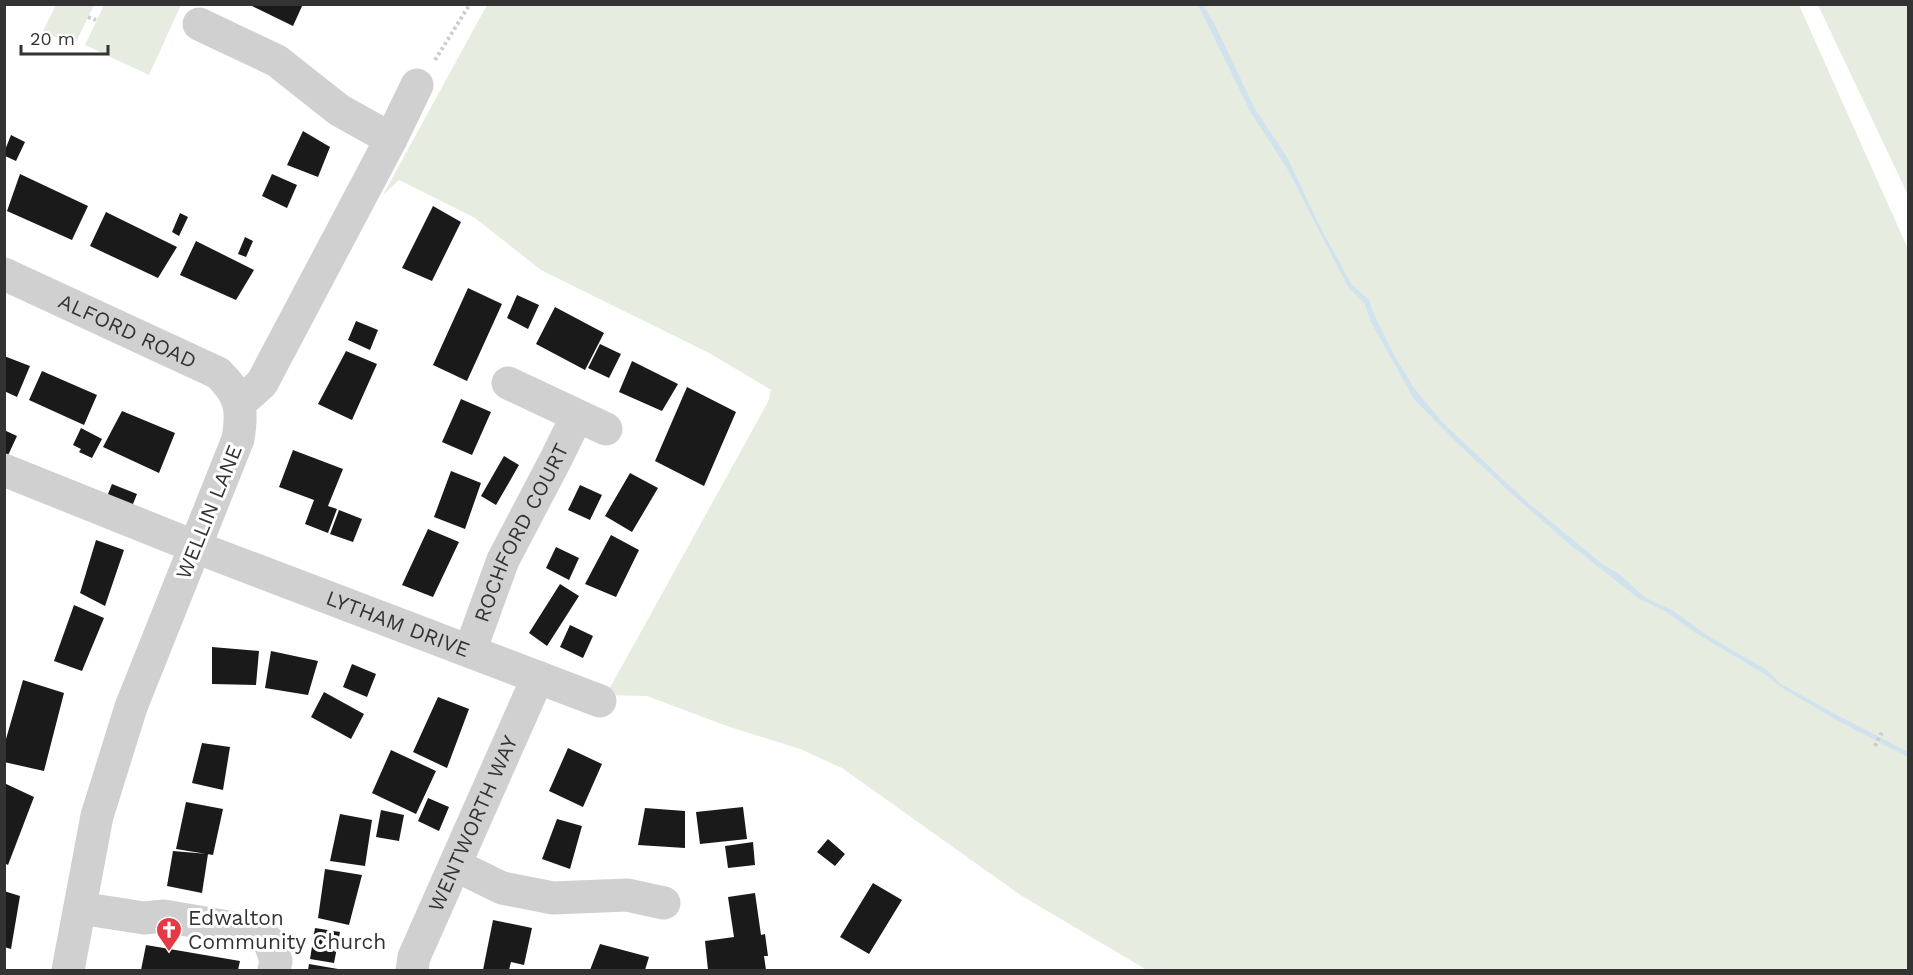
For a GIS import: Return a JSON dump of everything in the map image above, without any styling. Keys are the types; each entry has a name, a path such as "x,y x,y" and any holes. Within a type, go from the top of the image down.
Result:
{"street":[{"path":"199,24 277,61 339,110 391,139"},
{"path":"240,403 262,383 391,139 417,85"},
{"name":"ALFORD ROAD","path":"4,274 218,373 231,386 240,403"},
{"path":"508,383 606,429"},
{"name":"WELLIN LANE","path":"68,970 97,816 131,707 238,439 241,420 240,403"},
{"name":"ROCHFORD COURT","path":"470,651 503,560 577,416"},
{"name":"LYTHAM DRIVE","path":"4,471 195,547 600,700"},
{"name":"WENTWORTH WAY","path":"412,970 414,957 538,677"},
{"path":"455,866 502,888 553,898 627,895 664,903"},
{"path":"80,908 144,918 164,916 257,932 270,943 276,961 274,970"}],"path":[{"path":"417,85 424,72 436,60 470,4"},
{"path":"88,17 96,20"},
{"path":"1875,746 1882,732"}],"shaded area":[{"path":"56,5 94,5 74,46 43,31"},
{"path":"104,5 181,5 149,75 85,45"},
{"path":"487,5 1799,5 1908,249 1908,970 1147,970 1022,896 842,768 800,749 727,726 647,696 606,695 768,402 771,390 711,354 541,270 475,218 399,180 383,195"},
{"path":"1818,5 1908,5 1908,195"}],"water":[{"path":"1198,5 1203,5 1214,23 1255,109 1287,157 1319,225 1352,285 1369,300 1394,355 1414,388 1443,423 1527,502 1646,598 1672,610 1708,636 1767,670 1781,684 1908,752 1908,757 1840,722 1694,632 1665,611 1638,598 1568,543 1513,495 1414,399 1371,322 1365,304 1348,287 1288,170 1251,113"}],"building":[{"path":"248,4 303,4 293,26"},
{"path":"303,131 330,147 318,177 287,165"},
{"path":"11,135 25,142 16,161 5,156"},
{"path":"20,174 88,206 72,240 7,211"},
{"path":"272,174 297,185 287,208 262,196"},
{"path":"433,206 461,222 432,281 402,268"},
{"path":"106,212 177,247 158,278 90,246"},
{"path":"180,213 188,217 179,236 172,232"},
{"path":"245,237 253,241 246,257 238,254"},
{"path":"196,241 254,270 236,300 180,275"},
{"path":"468,288 502,304 467,381 433,365"},
{"path":"517,295 539,305 528,329 507,318"},
{"path":"555,307 604,333 585,370 536,344"},
{"path":"356,321 378,330 370,350 348,340"},
{"path":"600,344 621,354 609,378 588,368"},
{"path":"346,351 377,364 352,420 318,404"},
{"path":"4,356 30,366 17,397 4,391"},
{"path":"632,361 678,384 662,411 619,392"},
{"path":"42,371 97,395 84,425 29,400"},
{"path":"687,387 736,412 704,486 655,461"},
{"path":"461,399 491,412 472,455 442,442"},
{"path":"122,411 175,433 159,473 103,447"},
{"path":"81,428 102,439 92,458 79,452 81,449 73,445"},
{"path":"4,430 17,436 4,464"},
{"path":"293,450 343,469 328,506 337,509 328,533 305,524 314,500 279,487"},
{"path":"504,456 519,465 496,505 481,496"},
{"path":"451,471 481,483 465,529 434,517"},
{"path":"630,473 658,488 632,532 605,516"},
{"path":"112,484 137,494 129,514 104,504"},
{"path":"580,485 602,495 590,520 568,510"},
{"path":"339,510 362,519 353,542 330,534"},
{"path":"428,529 459,542 433,597 402,585"},
{"path":"611,535 639,550 616,597 585,584"},
{"path":"96,540 124,550 105,606 80,593"},
{"path":"556,547 579,558 569,580 546,568"},
{"path":"560,584 579,596 547,646 529,633"},
{"path":"74,605 104,618 82,671 54,661"},
{"path":"570,625 593,636 583,658 560,647"},
{"path":"212,647 259,651 256,685 212,684"},
{"path":"271,651 318,661 308,695 265,688"},
{"path":"352,664 376,674 367,697 343,687"},
{"path":"23,680 64,693 44,771 4,762 4,746"},
{"path":"324,692 364,714 351,739 311,717"},
{"path":"438,697 469,709 447,768 413,752"},
{"path":"202,743 230,747 223,790 192,783"},
{"path":"568,748 602,764 583,807 549,791"},
{"path":"391,750 436,771 416,814 372,793"},
{"path":"4,783 34,797 8,865 4,863"},
{"path":"428,798 449,807 439,831 418,821"},
{"path":"186,802 223,809 213,855 176,849"},
{"path":"743,807 747,839 700,844 696,812"},
{"path":"645,808 685,811 685,848 638,845"},
{"path":"381,810 404,815 399,841 376,837"},
{"path":"340,814 372,820 365,866 330,861"},
{"path":"557,819 582,826 570,869 542,859"},
{"path":"828,839 845,854 835,866 817,852"},
{"path":"753,842 755,865 728,868 725,846"},
{"path":"173,851 208,854 202,893 167,886"},
{"path":"325,869 362,875 349,925 318,918"},
{"path":"873,883 902,900 869,954 840,937"},
{"path":"4,891 20,896 11,949 4,947"},
{"path":"755,893 761,935 765,934 768,956 764,956 766,970 708,970 705,941 734,937 728,897"},
{"path":"493,920 532,928 524,965 511,962 509,970 483,970"},
{"path":"315,928 340,932 334,963 310,959"},
{"path":"600,944 649,957 645,970 590,970"},
{"name":"Edwalton Community Church","path":"146,945 240,961 238,970 141,970"},
{"path":"309,964 338,969 338,970 308,970"}],"place":[{"name":"Edwalton Community Church","path":"169,953"}]}
